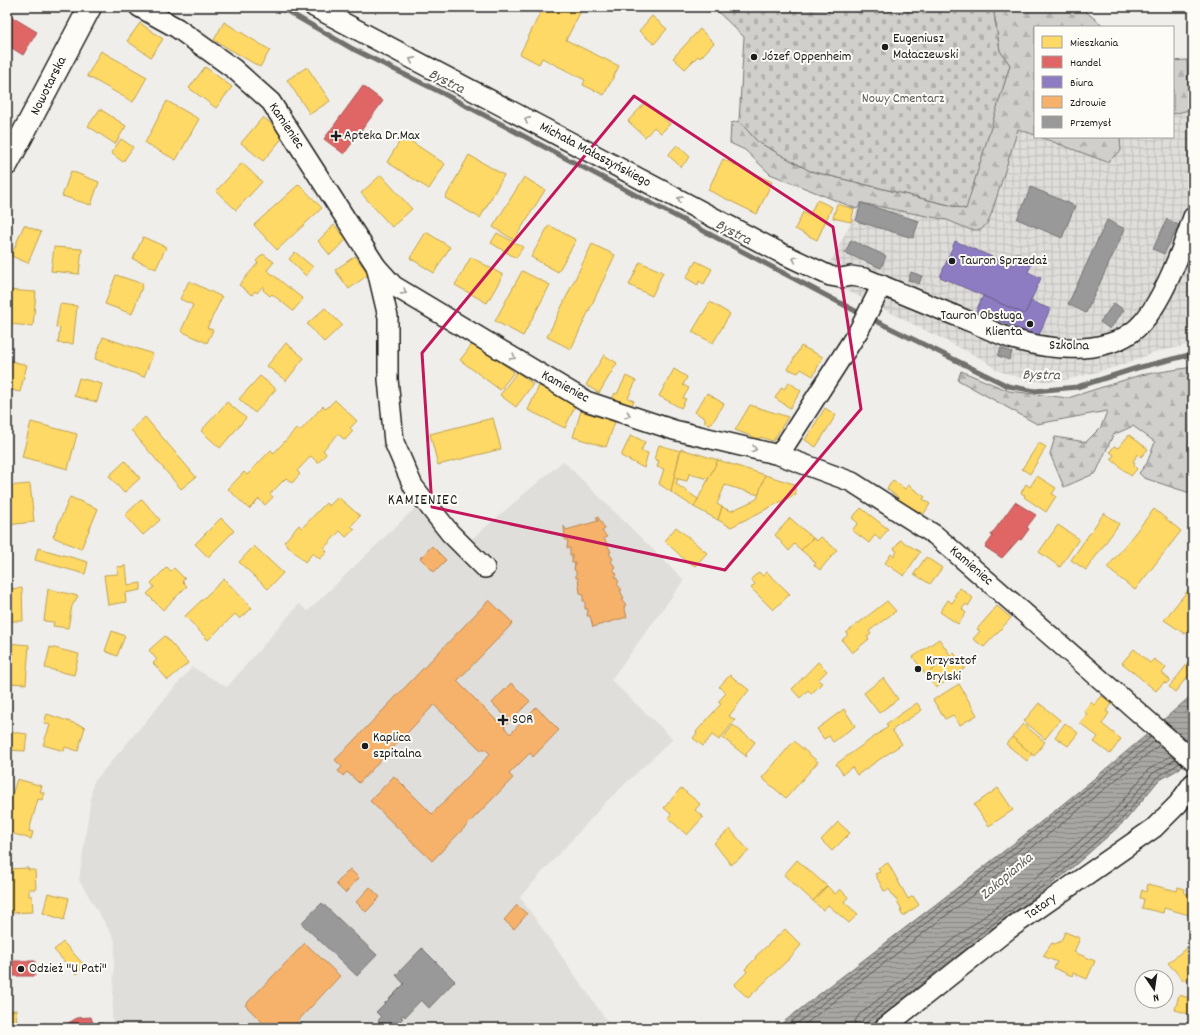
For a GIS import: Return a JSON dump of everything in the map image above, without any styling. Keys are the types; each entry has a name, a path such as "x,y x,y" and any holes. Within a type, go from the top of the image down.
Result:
{"main road":[{"name":"Nowotarska","path":"7,164 90,7"}],"street":[{"name":"Kamieniec","path":"139,7 177,28 234,69 271,102 376,266 394,286 586,401 674,430 779,455 852,482 935,535 1086,665 1139,714 1192,759"},
{"name":"Michała Małaszyńskiego","path":"314,7 780,252 830,276 841,278 851,276 864,278 878,293"},
{"name":"Szkolna","path":"878,293 1016,340 1045,346 1071,348 1099,346 1123,339 1142,324 1156,304 1186,238 1193,217"},
{"name":"Kamieniec","path":"376,266 388,317 388,379 394,442 413,486 450,533 485,568"},
{"path":"779,455 859,330 878,293"},
{"name":"Tatary","path":"884,1028 1009,929 1154,828 1178,804 1193,783"}],"highlighted area":[{"path":"634,96 833,227 861,409 725,570 432,507 422,353"}],"shaded area":[{"path":"1193,110 1193,344 1156,352 1116,367 1066,380 1030,381 996,370 984,360 822,278 861,203 947,220 971,230 988,222 1018,129 1034,135 1034,138 1043,138 1107,162 1121,151 1120,138 1174,138 1174,114"},
{"path":"563,461 684,580 611,680 673,739 608,800 520,897 612,1028 117,1028 112,1022 115,940 79,880 93,783 192,667 227,687 299,604 308,611 415,508 455,553"}],"green space":[{"name":"Nowy Cmentarz","path":"713,7 993,7 1000,51 1010,65 966,209 810,171 758,142 739,121 744,37"},
{"path":"993,7 1080,7 1104,26 1034,26 1034,135 1018,129 992,212 988,222 981,230 971,230 947,220 861,203 857,209 770,174 745,150 730,143 731,123 739,121 758,142 810,171 965,209 1010,65 1000,51"},
{"path":"1187,60 1189,110 1174,114 1174,61"},
{"path":"1043,138 1120,138 1121,151 1107,162"},
{"path":"1193,367 1193,494 1144,478 1139,473 1147,463 1155,442 1133,426 1113,435 1096,473 1064,487 1050,454 1055,437 1086,442 1101,427 1107,411 1037,424 958,380 961,371 1009,391 1068,398 1140,375"}],"water":[{"name":"Zakopianka","path":"1193,694 1193,754 1179,769 1158,781 1126,820 1065,874 945,965 867,1028 776,1028 1040,823 1143,738"}],"building: Mieszkania":[{"path":"543,7 583,7 566,40 619,66 604,95 583,85 585,80 542,58 539,64 520,54"},
{"path":"652,16 667,29 654,44 639,31"},
{"path":"224,22 270,50 260,67 214,40"},
{"path":"140,23 163,39 151,57 127,41"},
{"path":"700,29 714,43 700,58 698,56 685,69 673,58"},
{"path":"101,51 147,77 133,102 87,76"},
{"path":"205,67 232,87 216,108 189,88"},
{"path":"307,67 330,101 310,114 287,80"},
{"path":"167,101 199,119 176,160 145,143"},
{"path":"646,102 670,124 661,133 654,127 645,137 628,121"},
{"path":"100,109 126,126 115,144 88,126"},
{"path":"263,117 285,135 263,161 241,143"},
{"path":"403,136 445,164 429,189 387,162"},
{"path":"121,139 133,147 123,162 111,153"},
{"path":"677,145 690,157 681,167 668,155"},
{"path":"469,155 504,175 480,218 445,198"},
{"path":"723,159 772,182 757,214 708,190"},
{"path":"242,163 262,182 236,210 216,191"},
{"path":"71,171 99,182 91,205 62,196"},
{"path":"381,175 412,209 392,227 361,193"},
{"path":"524,177 545,190 514,240 493,227"},
{"path":"299,184 322,208 277,250 254,225"},
{"path":"817,200 832,207 817,240 795,229 803,212 809,216"},
{"path":"837,204 854,209 851,222 833,218"},
{"path":"24,225 41,232 28,263 11,256"},
{"path":"334,225 347,239 330,255 318,241"},
{"path":"549,225 576,240 558,272 531,257"},
{"path":"426,232 450,247 434,273 410,258"},
{"path":"497,233 523,247 516,258 491,243"},
{"path":"143,237 166,247 156,269 133,259"},
{"path":"592,244 615,255 571,349 547,337"},
{"path":"54,247 82,249 79,274 51,271"},
{"path":"295,252 313,267 306,276 289,259"},
{"path":"263,254 274,262 267,270 303,299 293,311 272,294 270,296 263,290 263,286 257,293 255,291 252,295 239,285 258,263 256,261"},
{"path":"355,256 369,274 349,289 335,270"},
{"path":"471,257 503,275 487,303 455,285"},
{"path":"696,261 712,269 704,284 699,281 698,285 686,278"},
{"path":"640,262 663,272 652,296 629,285"},
{"path":"522,271 550,285 523,336 495,321"},
{"path":"116,275 143,284 132,314 105,304"},
{"path":"189,281 222,297 207,328 213,330 207,343 181,331 193,305 180,299"},
{"path":"7,290 36,292 33,326 7,324"},
{"path":"710,302 730,314 713,343 692,332"},
{"path":"60,304 77,306 73,344 58,343 60,328 56,327"},
{"path":"325,308 342,325 324,342 307,324"},
{"path":"103,337 153,354 144,377 95,359"},
{"path":"474,342 514,372 500,390 460,360"},
{"path":"286,343 304,358 286,381 267,366"},
{"path":"801,346 823,357 813,376 801,369 798,373 788,369"},
{"path":"604,355 617,363 599,393 586,385"},
{"path":"7,360 27,365 20,392 7,389"},
{"path":"674,369 687,377 683,385 689,388 683,398 686,399 681,408 659,396"},
{"path":"517,372 533,384 516,407 500,395"},
{"path":"260,376 276,389 255,413 239,399"},
{"path":"626,376 636,381 628,398 634,401 630,408 613,401 612,399 615,393 617,394"},
{"path":"79,378 102,384 97,402 74,396"},
{"path":"789,382 801,391 790,408 775,398 782,387 784,389"},
{"path":"539,386 576,404 565,428 528,410"},
{"path":"707,393 724,404 712,423 711,422 709,425 704,422 706,419 695,412"},
{"path":"335,400 357,421 350,428 353,431 345,440 338,434 323,450 326,454 318,463 311,456 297,471 300,474 292,483 286,478 270,494 273,497 265,505 259,499 249,509 228,489 244,472 247,475 271,450 274,453 297,428 300,431 323,406 326,409"},
{"path":"227,402 246,418 220,448 201,431"},
{"path":"750,405 788,417 773,441 760,437 759,439 735,430"},
{"path":"825,408 836,415 816,447 805,440"},
{"path":"581,411 615,422 606,447 573,437"},
{"path":"145,417 196,477 181,489 131,430"},
{"path":"493,418 501,449 438,465 430,434"},
{"path":"31,422 77,434 68,469 22,457"},
{"path":"631,435 645,442 641,451 648,453 644,468 621,456"},
{"path":"1129,435 1148,449 1141,457 1137,454 1133,462 1135,463 1134,466 1137,469 1131,476 1111,459 1114,455 1110,452 1114,446 1118,448"},
{"path":"1039,443 1046,447 1030,474 1022,469"},
{"path":"659,445 680,451 671,492 659,484 664,469 657,467 659,461 654,459"},
{"path":"681,449 718,460 709,479 689,474 687,481 674,478"},
{"path":"718,460 765,475 759,495 725,485 717,504 722,507 718,520 694,507"},
{"path":"125,461 140,478 124,493 109,476"},
{"path":"765,475 794,484 796,494 731,527 718,520 722,507 731,511 757,499"},
{"path":"1037,476 1056,488 1052,494 1056,496 1046,512 1024,497 1025,495 1021,493 1026,484 1030,487"},
{"path":"674,478 678,478 676,484 698,499 694,507 671,492"},
{"path":"893,480 905,489 908,485 925,497 923,499 930,504 923,515 915,509 913,511 896,500 898,497 887,489"},
{"path":"30,484 34,522 7,525 7,486"},
{"path":"70,497 98,509 81,549 53,537"},
{"path":"338,497 360,516 351,526 355,529 346,537 340,531 324,548 327,552 320,559 313,553 305,562 284,542 299,525 302,528 326,503 329,506"},
{"path":"142,499 160,520 143,535 125,515"},
{"path":"861,508 888,529 880,540 875,535 869,543 852,530 858,523 852,518"},
{"path":"1154,509 1181,531 1135,590 1107,568"},
{"path":"1104,513 1119,524 1086,570 1071,560"},
{"path":"221,518 234,531 208,557 195,544"},
{"path":"790,518 813,538 801,550 794,544 789,551 775,535"},
{"path":"1058,525 1079,539 1060,567 1039,552"},
{"path":"676,527 707,553 695,566 689,562 688,563 665,541"},
{"path":"821,537 837,550 820,570 814,565 816,563 801,550 813,538 817,541"},
{"path":"900,540 920,552 904,576 885,563 891,554 894,556 897,551 894,549"},
{"path":"254,546 283,573 268,589 239,562"},
{"path":"38,548 88,562 85,574 35,560"},
{"path":"926,557 942,568 930,584 914,574"},
{"path":"126,566 128,585 141,583 141,590 125,593 126,602 108,605 104,575 118,574 117,567"},
{"path":"167,567 171,571 174,568 185,579 182,581 187,586 163,610 147,594 154,587 151,583"},
{"path":"759,572 763,576 767,572 790,594 773,610 751,588 755,584 751,579"},
{"path":"224,579 252,608 240,619 235,614 208,640 185,616"},
{"path":"22,588 23,621 7,621 7,589"},
{"path":"960,588 973,598 968,606 966,604 962,609 966,613 958,624 940,612 948,600 952,603 956,597 954,596"},
{"path":"48,589 78,596 72,606 68,628 53,626 54,622 44,621"},
{"path":"1189,589 1193,592 1193,615 1191,618 1193,620 1193,625 1185,634 1164,620"},
{"path":"887,601 896,611 869,631 871,634 867,637 869,639 852,653 842,640 848,635 846,633"},
{"path":"997,606 1011,618 984,647 973,639 980,631 977,629"},
{"path":"112,631 125,636 117,656 105,651"},
{"path":"165,636 188,663 168,680 153,663 157,660 149,650"},
{"path":"939,639 951,656 926,675 913,657"},
{"path":"7,643 29,645 26,684 7,683"},
{"path":"50,647 79,654 74,675 45,668"},
{"path":"1134,649 1150,663 1154,659 1166,668 1162,673 1170,680 1166,684 1164,682 1156,691 1122,663"},
{"path":"954,653 965,668 936,688 926,675"},
{"path":"818,662 827,671 818,680 822,683 811,694 808,690 800,698 792,689"},
{"path":"1189,662 1193,666 1193,670 1175,692 1169,687"},
{"path":"730,675 749,690 729,716 735,720 719,740 712,735 703,746 693,738 697,733 696,732 721,704 718,702 726,693 719,687"},
{"path":"883,678 898,699 879,713 864,693"},
{"path":"959,684 977,715 960,725 953,715 945,719 933,700"},
{"path":"1102,696 1112,704 1106,711 1109,713 1102,724 1121,739 1110,754 1094,742 1098,737 1080,723 1087,714 1084,711 1091,702 1094,705"},
{"path":"917,703 922,710 892,730 902,744 857,775 852,767 843,774 836,764 888,727 886,724"},
{"path":"1039,703 1060,720 1045,739 1024,721"},
{"path":"844,709 855,726 833,742 829,736 824,739 817,729"},
{"path":"47,714 85,727 78,751 65,747 64,751 43,745 50,725 44,723"},
{"path":"1065,723 1078,733 1068,746 1055,737"},
{"path":"1023,724 1045,742 1034,756 1012,737"},
{"path":"733,725 755,742 746,754 747,757 723,738"},
{"path":"10,732 27,734 25,751 8,750"},
{"path":"1012,737 1032,754 1027,761 1006,744"},
{"path":"794,741 818,762 786,798 762,778"},
{"path":"17,779 42,786 40,792 44,793 42,800 38,799 29,831 33,832 31,839 7,832 7,810"},
{"path":"681,788 700,804 695,810 703,817 687,835 668,818 671,814 664,808"},
{"path":"998,788 1013,810 989,826 974,805"},
{"path":"838,822 850,833 832,851 821,840"},
{"path":"730,829 749,851 731,865 714,843"},
{"path":"797,860 827,886 813,901 784,875"},
{"path":"888,863 908,899 913,896 919,905 903,916 900,911 902,910 896,899 889,889 884,891 875,874 880,872 878,868"},
{"path":"28,868 28,870 35,870 36,889 29,889 29,896 32,896 33,912 9,913 8,869"},
{"path":"1148,884 1177,891 1178,887 1185,889 1184,893 1193,895 1193,916 1164,908 1163,913 1142,908 1144,899 1140,898 1142,890 1146,892"},
{"path":"827,886 835,894 840,889 848,897 844,902 858,914 849,923 828,905 823,910 813,901"},
{"path":"48,893 69,898 64,920 43,913"},
{"path":"785,929 801,945 790,958 748,998 734,985 747,972 745,969 756,958 755,957"},
{"path":"1065,932 1080,938 1074,952 1095,961 1087,979 1073,973 1072,976 1054,968 1057,962 1043,956 1052,943 1055,944 1061,941"},
{"path":"63,942 85,966 76,974 54,950"},
{"path":"1191,944 1193,946 1193,973 1184,981 1168,963"},
{"path":"1179,995 1193,999 1193,1015 1175,1010"},
{"path":"16,1010 17,1024 7,1025 7,1011"}],"building: Handel":[{"path":"7,14 37,32 23,55 7,45"},
{"path":"363,86 383,101 344,154 324,139"},
{"path":"1015,502 1036,515 1027,527 1029,529 1021,540 1019,539 1002,558 985,547 993,536 991,535"},
{"path":"11,961 35,961 35,976 11,976"},
{"path":"91,1017 94,1026 103,1023 104,1028 66,1028 65,1025 77,1018"}],"building: Biura":[{"path":"955,241 1011,265 1016,253 1033,261 1028,272 1041,278 1025,314 940,277"},
{"path":"983,296 1025,314 1031,301 1050,309 1038,337 976,311"}],"building: Zdrowie":[{"path":"596,517 598,517 605,529 602,531 607,537 604,538 611,552 609,553 613,559 611,561 615,567 613,568 617,575 615,576 619,582 617,584 622,590 620,591 624,598 622,599 626,605 624,606 627,617 593,627 590,616 587,616 588,609 585,609 583,594 580,593 578,578 576,578 576,571 574,570 575,563 572,563 570,548 567,548 568,540 565,540 564,526 566,530 598,521"},
{"path":"432,546 446,560 434,572 420,558"},
{"path":"489,600 513,623 457,681 499,723 505,716 492,703 511,683 530,701 504,727 510,734 536,707 559,730 533,757 530,753 509,774 513,778 432,861 370,801 394,776 432,814 490,754 484,748 482,751 434,705 359,783 347,772 343,776 338,771 342,767 335,760"},
{"path":"350,869 359,878 345,893 336,884"},
{"path":"370,887 380,897 366,912 356,902"},
{"path":"517,905 527,914 514,929 504,920"},
{"path":"305,943 340,976 295,1024 299,1028 268,1028 245,1005"}],"building: Przemysł":[{"path":"1031,187 1075,206 1062,238 1017,219"},
{"path":"861,203 919,221 913,238 856,221"},
{"path":"1167,219 1179,225 1164,254 1153,249"},
{"path":"1107,220 1125,229 1086,313 1068,304"},
{"path":"851,240 886,256 881,268 845,253"},
{"path":"911,272 922,276 919,284 908,280"},
{"path":"1114,303 1124,310 1110,329 1100,322"},
{"path":"1001,348 1012,352 1009,360 998,356"},
{"path":"322,903 377,955 357,976 301,923"},
{"path":"422,948 455,981 429,1008 421,1000 405,1017 403,1015 401,1017 403,1018 394,1028 388,1024 384,1027 378,1021 381,1017 376,1012 404,984 396,975"}],"waterway":[{"name":"Bystra","path":"280,7 351,48 444,94 863,315"},
{"name":"Bystra","path":"870,318 1008,386 1035,391 1077,387 1137,368 1193,354"}],"place":[{"name":"Eugeniusz Małaczewski","path":"885,47"},
{"name":"Józef Oppenheim","path":"754,57"},
{"name":"Apteka Dr.Max","path":"336,136"},
{"name":"Tauron Sprzedaż","path":"952,261"},
{"name":"Tauron Obsługa Klienta","path":"1030,324"},
{"name":"Krzysztof Brylski","path":"918,669"},
{"name":"SOR","path":"503,720"},
{"name":"Kaplica szpitalna","path":"365,746"},
{"name":"Odzież \"U Pati\"","path":"21,969"}],"district":[{"name":"KAMIENIEC","path":"423,501"}]}
